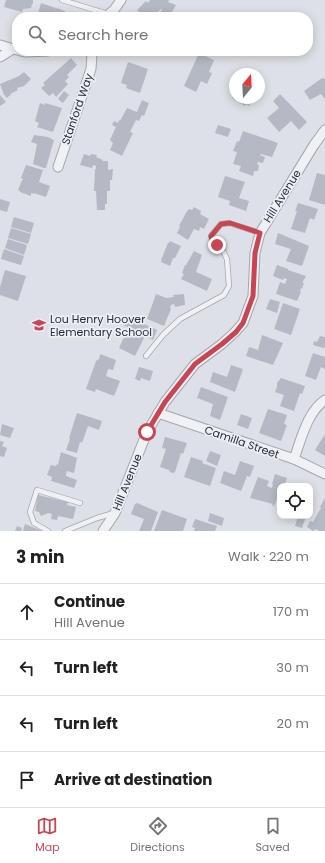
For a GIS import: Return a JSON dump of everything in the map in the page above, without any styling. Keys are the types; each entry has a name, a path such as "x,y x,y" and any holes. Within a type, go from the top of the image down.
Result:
{"street":[{"path":"110,12 121,0"},
{"path":"0,45 12,49"},
{"path":"0,57 12,52"},
{"name":"Stanford Way","path":"58,167 91,69 92,56"},
{"name":"Hill Avenue","path":"103,531 116,513 147,432 165,402 195,364 222,344 236,332 243,323 253,296 255,253 260,233 314,145 325,130"},
{"path":"294,460 310,417 325,400"},
{"name":"Camilla Street","path":"158,413 294,460 325,474"}],"lane":[{"path":"62,0 96,12"},
{"path":"146,356 163,335 180,319 224,295 229,286 227,259 223,251 212,240 211,236 221,224 230,223 260,233"},
{"path":"48,531 34,523 30,512 37,490 80,503"},
{"path":"65,531 97,518 116,513"}],"building":[{"path":"6,0 33,0 33,4 31,8 23,9 22,12 4,7"},
{"path":"150,0 169,0 168,2 176,5 172,12 161,12 162,9 158,12 139,12 137,10 146,1 148,3"},
{"path":"41,3 56,8 55,10 57,8 65,11 65,12 38,12"},
{"path":"198,56 205,56 214,60 209,72 212,73 207,84 201,81 196,92 184,86"},
{"path":"71,58 77,65 67,75 69,77 65,81 68,84 56,97 53,93 49,96 41,88 45,85 43,83"},
{"path":"128,62 148,69 140,93 126,88 127,85 121,83"},
{"path":"24,72 31,79 24,86 17,88 18,90 6,98 0,84 19,76"},
{"path":"322,78 325,79 325,99 321,94 310,100 304,91"},
{"path":"64,91 69,95 63,103 58,99"},
{"path":"280,94 307,122 299,130 291,121 279,132 267,118 279,108 273,101"},
{"path":"0,95 6,102 0,106"},
{"path":"142,100 149,103 144,116 142,115 139,121 136,120 130,132 133,133 122,156 110,150 113,143 110,140 116,127 112,125 114,121 118,123 119,120 120,121 127,108 137,112"},
{"path":"40,103 62,108 53,132 37,127 39,123 35,121"},
{"path":"218,125 231,129 228,137 215,133"},
{"path":"243,131 278,143 272,157 260,155 265,157 263,163 257,163 259,166 258,171 254,171 253,176 239,171 241,166 233,164 237,152 233,151 237,141 239,142"},
{"path":"34,135 48,137 54,140 46,168 33,164 37,144 31,142"},
{"path":"84,154 90,156 91,154 97,155 96,157 103,160 102,161 108,161 108,170 113,169 112,180 110,180 110,191 107,191 107,204 105,204 105,210 97,210 96,191 94,191 96,166 93,165 92,168 80,165"},
{"path":"26,165 43,170 39,182 50,186 46,197 34,193 31,193 31,196 18,190 23,180 21,178"},
{"path":"317,173 325,175 325,205 309,200"},
{"path":"225,176 245,182 239,198 249,201 246,211 229,205 230,201 218,197"},
{"path":"0,199 10,202 7,212 0,210"},
{"path":"298,203 318,209 314,220 310,218 305,233 291,229"},
{"path":"194,207 201,211 200,214 209,219 204,229 200,227 199,231 194,229 188,240 177,233 186,213 189,209 192,210"},
{"path":"14,217 34,223 31,233 11,227"},
{"path":"11,228 31,234 28,244 8,238"},
{"path":"278,233 309,246 302,266 286,261 291,249 275,244"},
{"path":"8,239 27,245 24,255 5,248"},
{"path":"170,241 181,246 175,258 173,258 170,266 161,262 161,260"},
{"path":"4,249 24,256 21,265 1,259"},
{"path":"194,251 202,255 196,272 212,279 207,291 181,279 184,274 182,273 185,265"},
{"path":"277,265 306,276 302,283 304,283 297,301 276,294 280,282 285,284 287,279 284,278 283,280 273,276"},
{"path":"5,270 26,276 18,301 0,295 0,287"},
{"path":"156,294 166,298 174,297 173,295 184,294 185,305 175,307 174,304 171,305 171,309 164,326 147,319"},
{"path":"270,299 280,302 277,313 266,309"},
{"path":"283,303 300,309 291,335 274,329"},
{"path":"127,316 157,330 153,340 145,336 135,356 119,348 128,329 130,331 131,329 123,325"},
{"path":"262,335 283,343 273,365 246,356 249,347 258,350"},
{"path":"320,336 325,337 325,347 323,348 313,345 314,341 317,342"},
{"path":"313,353 325,357 325,369 321,367 316,380 305,376"},
{"path":"100,354 116,360 113,370 108,369 106,376 120,381 114,396 96,389 95,392 86,389"},
{"path":"231,365 243,369 235,392 210,382 213,372 227,377"},
{"path":"139,367 153,371 150,381 141,378 140,381 135,379"},
{"path":"281,378 305,386 302,394 300,393 294,411 280,406 284,395 275,392 277,383"},
{"path":"201,387 228,397 220,420 210,416 213,404 197,398"},
{"path":"268,409 287,415 284,424 287,425 281,441 259,433"},
{"path":"77,413 102,421 99,430 88,426 82,443 80,442 77,453 66,450"},
{"path":"241,414 252,418 248,429 237,425"},
{"path":"2,424 14,428 10,438 0,435"},
{"path":"325,434 325,456 315,450"},
{"path":"165,437 187,443 183,454 181,453 175,472 173,473 160,467 166,449 162,448"},
{"path":"0,441 4,442 2,446 7,448 4,457 0,456"},
{"path":"210,451 221,455 217,466 206,461"},
{"path":"61,452 77,458 74,473 67,471 66,474 66,476 77,480 74,488 51,481 52,477 47,475 51,465 58,465"},
{"path":"191,457 216,468 210,486 184,477"},
{"path":"240,461 254,466 250,477 247,476 241,491 220,483 224,471 235,475"},
{"path":"275,474 287,478 285,483 277,483 277,499 274,506 272,506 273,504 250,498 258,477 269,481 267,486 272,488"},
{"path":"38,495 68,502 67,505 76,507 73,519 58,516 57,520 51,519 52,514 48,513 41,516 39,512 35,511"},
{"path":"325,498 325,531 319,531 316,529 313,531 307,527 310,521 313,522"},
{"path":"137,503 158,512 151,531 139,531 144,519 131,514 135,504"},
{"path":"162,510 187,519 183,531 154,531"},
{"path":"210,513 224,518 222,526 208,521"},
{"path":"195,519 217,526 215,531 194,531 195,528 192,527"},
{"path":"297,519 305,519 302,528 295,526"},
{"path":"25,524 42,531 23,531"},
{"path":"17,526 22,528 21,531 15,531"}],"place":[{"name":"Lou Henry Hoover Elementary School","path":"39,325"}],"route":[{"path":"147,432 165,402 195,364 236,332 243,323 248,312 253,296 255,253 260,233 230,223 221,224 211,236 212,240 217,245"}]}
